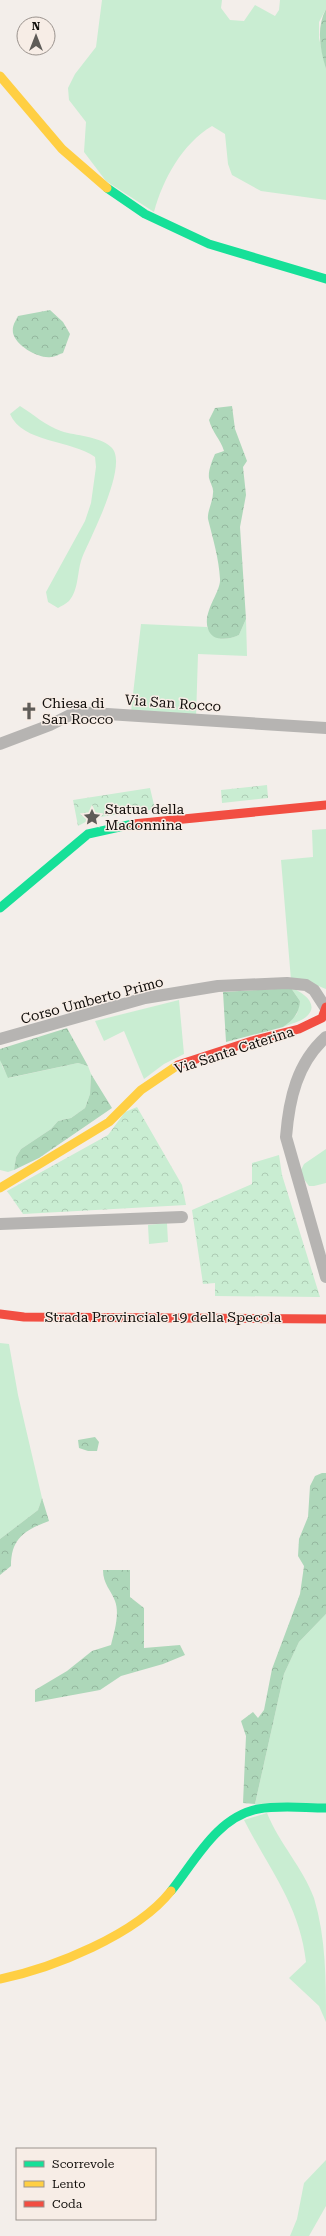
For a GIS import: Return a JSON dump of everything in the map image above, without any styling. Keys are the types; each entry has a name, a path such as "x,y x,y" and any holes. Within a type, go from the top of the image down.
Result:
{"street":[{"path":"0,76 62,149 102,185 145,214 209,244 326,279"},
{"name":"Via San Rocco","path":"0,744 50,725 76,712 326,728"},
{"path":"0,908 62,854 88,834 121,825 326,805"},
{"name":"Corso Umberto Primo","path":"0,1040 145,998 218,986 287,983 306,985 314,990 325,1007"},
{"name":"Via Santa Caterina","path":"0,1188 11,1183 109,1122 141,1090 173,1067 252,1041 299,1029 322,1018 325,1007"},
{"path":"326,1037 306,1059 294,1087 288,1113 286,1137 326,1277"},
{"path":"0,1224 182,1217"},
{"name":"Strada Provinciale 19 della Specola","path":"0,1314 24,1316 326,1319"},
{"path":"0,1979 33,1972 116,1934 158,1905 207,1844 230,1822 250,1811 274,1808 326,1808"}],"green space":[{"path":"102,0 222,0 221,8 230,20 244,21 255,5 275,16 279,10 280,0 326,0 326,9 319,22 319,38 326,69 326,200 261,191 232,175 228,164 225,134 212,126 192,142 175,163 168,175 154,212 106,181 84,152 86,122 69,100 68,88 75,74 96,47"},
{"path":"326,9 326,69 322,54 320,31"},
{"path":"50,310 63,322 70,334 63,353 54,357 46,357 34,354 23,347 15,338 13,328 18,316"},
{"path":"20,406 55,429 94,438 106,443 111,447 116,456 116,468 107,501 80,563 75,591 69,601 58,608 48,602 46,592 85,521 91,503 96,467 95,457 85,451 36,436 25,431 16,423 10,414"},
{"path":"232,406 235,429 247,461 243,467 246,495 240,527 246,619 239,635 221,639 210,633 207,623 209,609 220,584 217,556 208,519 208,513 213,491 209,478 209,472 215,454 224,451 209,420 215,408"},
{"path":"246,619 247,656 198,654 196,718 131,712 141,624 207,627 213,635 225,639 239,635"},
{"path":"267,785 268,798 222,803 221,790"},
{"path":"150,788 155,809 93,818 78,826 73,800"},
{"path":"326,829 326,989 301,979 291,980 281,860 313,857 312,830"},
{"path":"291,988 305,995 311,1003 312,1008 304,1019 283,1027 297,1014 300,1001"},
{"path":"291,988 300,1001 297,1013 290,1022 283,1027 226,1042 223,992"},
{"path":"179,1000 184,1054 164,1064 144,1079 124,1031 104,1041 95,1021"},
{"path":"67,1028 88,1066 78,1063 8,1078 0,1060 0,1049"},
{"path":"0,1055 2,1066 9,1078 78,1063 88,1066 91,1074 90,1094 85,1108 71,1118 58,1121 51,1129 21,1149 16,1157 14,1170 8,1172 0,1170"},
{"path":"91,1074 112,1108 39,1158 14,1170 16,1157 21,1149 51,1129 58,1121 71,1118 85,1108 90,1094"},
{"path":"137,1107 182,1185 186,1205 23,1214 7,1191 108,1135 125,1112"},
{"path":"326,1149 326,1183 309,1186 303,1178 301,1170 304,1164"},
{"path":"279,1155 282,1175 320,1297 215,1296 215,1283 203,1284 192,1210 252,1184 252,1163"},
{"path":"167,1223 168,1242 149,1244 148,1225"},
{"path":"0,1343 9,1344 18,1395 42,1498 38,1510 0,1539"},
{"path":"95,1437 99,1442 97,1451 88,1451 79,1448 78,1440"},
{"path":"326,1473 326,1614 299,1642 284,1674 255,1804 243,1803 246,1736 241,1721 253,1712 258,1718 264,1710 272,1669 300,1594 304,1566 298,1556 299,1539 308,1517 310,1486 315,1476"},
{"path":"42,1498 49,1521 33,1528 21,1536 14,1548 11,1566 0,1575 0,1539 38,1510"},
{"path":"103,1570 130,1570 130,1597 144,1608 144,1648 180,1645 185,1655 163,1664 121,1676 100,1690 35,1702 35,1690 67,1671 92,1651 111,1645 117,1612 115,1601 104,1579"},
{"path":"326,1614 326,1805 255,1804 284,1674 299,1642"},
{"path":"267,1813 278,1835 304,1876 314,1898 323,1944 326,2022 319,2006 289,1978 306,1962 303,1942 290,1905 282,1888 244,1820"},
{"path":"326,2160 326,2206 309,2236 290,2236 297,2219 304,2183"}],"traffic: fast":[{"path":"107,188 145,214 209,244 326,279"},
{"path":"0,908 88,834 133,824"},
{"path":"171,1891 208,1842 230,1821 243,1814 258,1809 275,1807 326,1808"}],"traffic: slow":[{"path":"0,76 62,149 107,188"},
{"path":"0,1188 109,1122 141,1090 178,1065"},
{"path":"0,1979 44,1967 92,1947 137,1922 156,1907 171,1891"}],"traffic: jam":[{"path":"133,824 326,805"},
{"path":"178,1065 252,1041 299,1029 322,1018 326,1007"},
{"path":"0,1314 24,1317 326,1319"}],"place":[{"name":"Chiesa di San Rocco","path":"29,711"},
{"name":"Statua della Madonnina","path":"92,817"}]}
